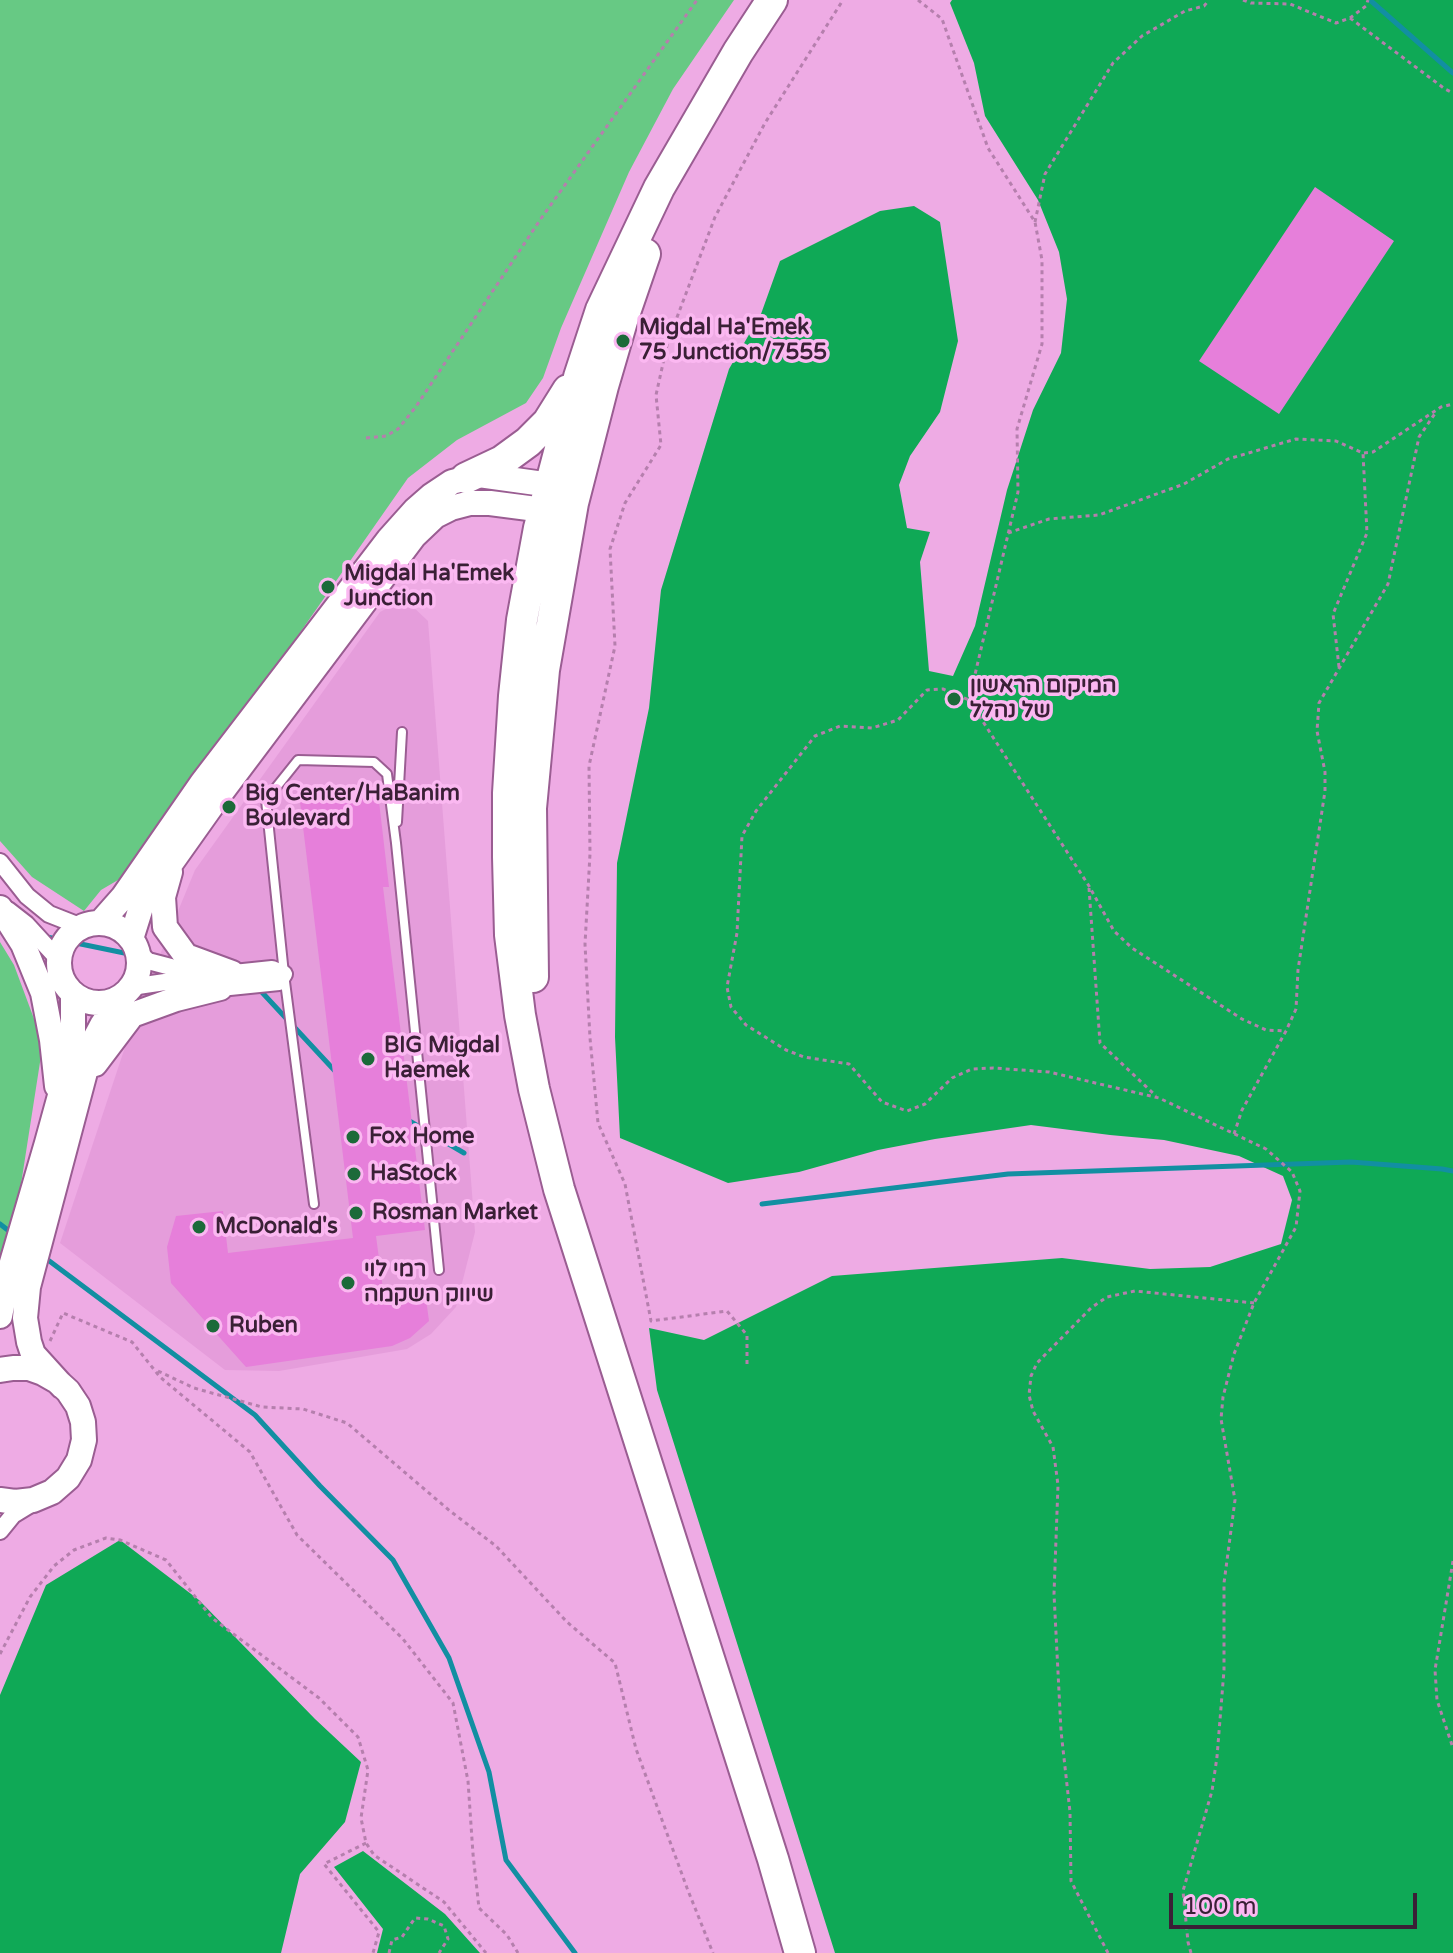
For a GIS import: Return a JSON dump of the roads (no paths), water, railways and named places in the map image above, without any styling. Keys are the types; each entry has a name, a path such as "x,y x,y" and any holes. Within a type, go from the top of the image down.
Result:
{"highway":[{"path":"772,0 659,188 601,310 588,349 556,499 531,808 532,974 540,1066 559,1189 773,1859 800,1953"},
{"path":"556,499 603,386 645,254 738,52"},
{"path":"466,478 502,461 548,422 588,349"}],"main road":[{"path":"126,992 110,1002 97,1004 73,994 61,976 59,960 64,943 72,933 91,925 123,897 202,783 389,539 431,496 452,482 466,478 479,475 556,499"},
{"path":"0,1316 8,1276 69,1096 102,1025 138,970 134,945 142,904 220,794 414,536 435,516 470,503 556,499"},
{"path":"173,862 163,897 165,927 186,956 226,981"},
{"path":"0,906 23,944 43,993 52,1040 69,1096"},
{"path":"91,925 120,929 134,945"},
{"path":"69,1096 132,1015 226,981"},
{"path":"62,1386 33,1354 25,1318 28,1287 69,1096 73,994"},
{"path":"0,1370 29,1368 62,1386 78,1406 84,1440 79,1460 68,1478 52,1492 33,1500 0,1500"}],"street":[{"path":"0,862 27,896 49,914 91,925"},
{"path":"0,906 26,924 59,960"},
{"path":"134,945 148,961 226,981"},
{"path":"126,992 165,982 279,982 284,974"},
{"path":"0,1531 13,1515 52,1492"}],"lane":[{"path":"396,843 402,732"},
{"path":"314,1204 284,974 266,800 298,760 374,762 387,774 396,843 439,1270"}],"waterway":[{"path":"1370,0 1453,73"},
{"path":"42,936 134,955"},
{"path":"258,988 335,1071"},
{"path":"406,1119 464,1153"},
{"path":"762,1204 1008,1174 1351,1162 1453,1171"},
{"path":"0,1224 13,1234"},
{"path":"44,1257 255,1415 393,1560 449,1658 489,1772 506,1860 575,1953"}],"place":[{"name":"Migdal Ha'Emek 75 Junction/7555","path":"623,341"},
{"name":"Migdal Ha'Emek Junction","path":"328,587"},
{"name":"המיקום הראשון של נהלל","path":"954,699"},
{"name":"Big Center/HaBanim Boulevard","path":"229,807"},
{"name":"BIG Migdal Haemek","path":"368,1059"},
{"name":"Fox Home","path":"353,1137"},
{"name":"HaStock","path":"354,1174"},
{"name":"Rosman Market","path":"356,1213"},
{"name":"McDonald's","path":"199,1227"},
{"name":"רמי לוי שיווק השקמה","path":"348,1283"},
{"name":"Ruben","path":"213,1326"}]}
